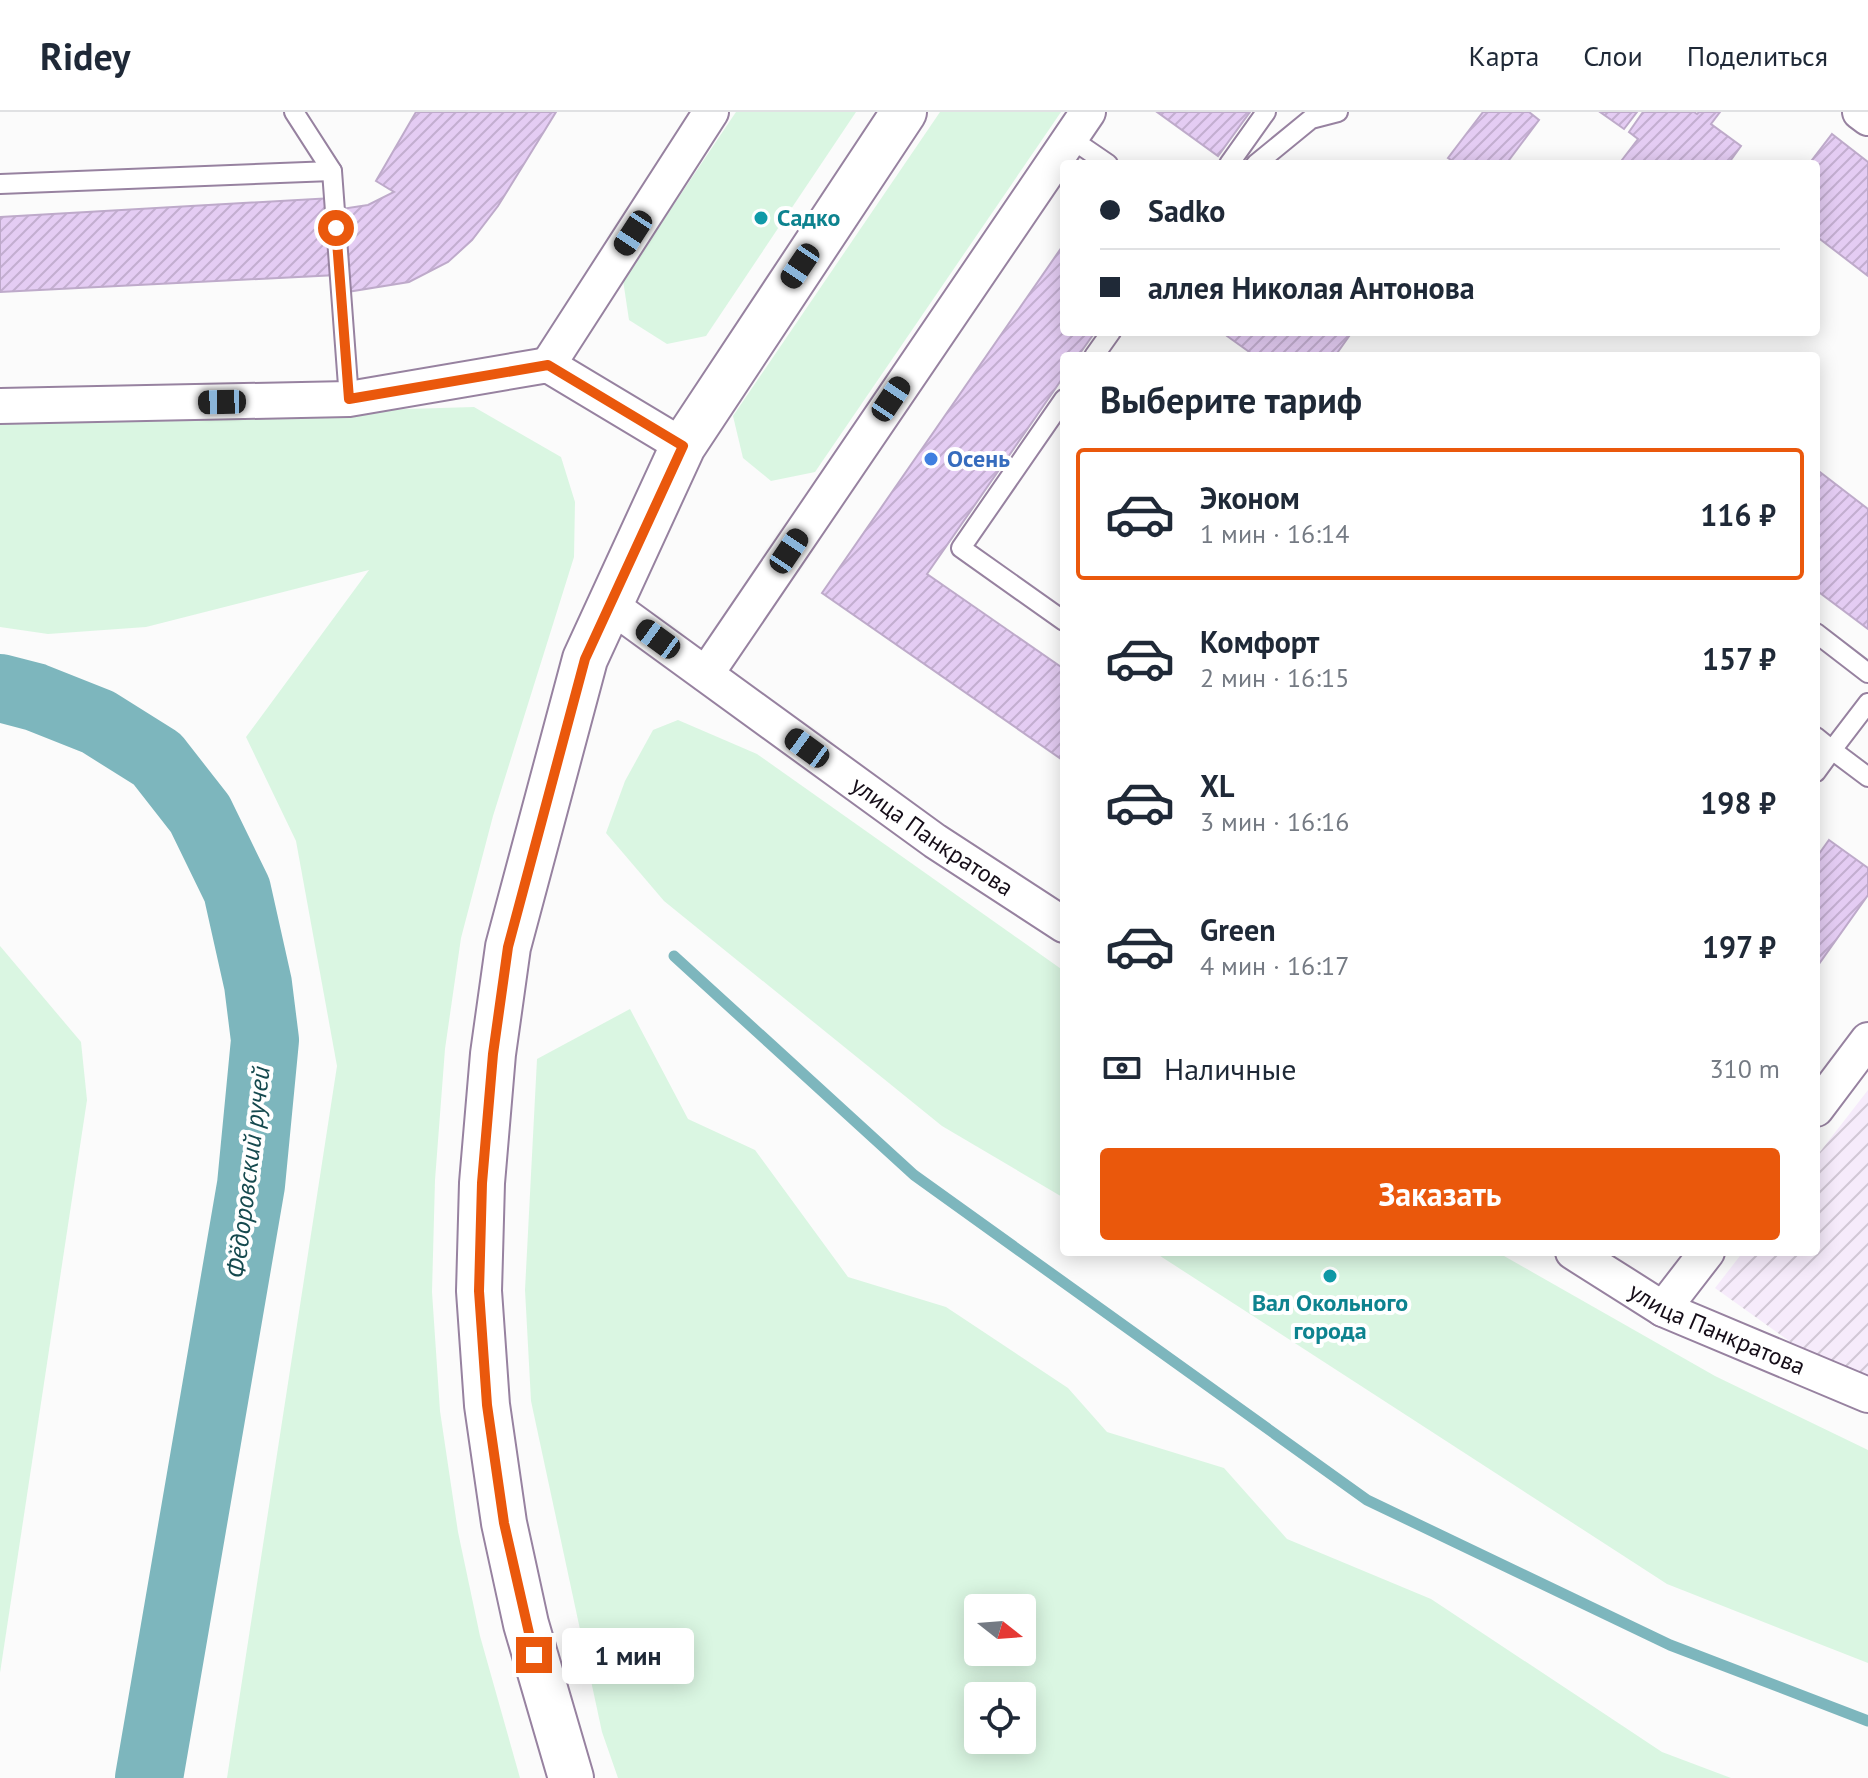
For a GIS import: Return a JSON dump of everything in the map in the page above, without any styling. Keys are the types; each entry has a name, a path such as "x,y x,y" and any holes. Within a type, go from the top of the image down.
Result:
{"main road":[{"path":"571,1778 526,1624 504,1523 487,1405 479,1291 482,1183 493,1054 508,947 585,659 683,446 904,112"}],"street":[{"path":"548,365 711,112"},
{"path":"1860,112 1868,118"},
{"path":"706,674 1079,125"},
{"path":"0,406 349,399 548,365 683,446"},
{"name":"улица Панкратова","path":"609,604 935,841 1060,922"},
{"path":"1820,1104 1868,1040"},
{"name":"улица Панкратова","path":"1579,1256 1663,1309 1868,1395"},
{"path":"1663,1309 1704,1256"}],"lane":[{"path":"294,112 332,171 349,399"},
{"path":"1232,160 1266,112"},
{"path":"1261,160 1311,119 1338,112"},
{"path":"1079,125 1105,160"},
{"path":"0,184 332,171"},
{"path":"1060,405 961,548 1060,618"},
{"path":"1820,636 1868,673"},
{"path":"1820,766 1868,703"},
{"path":"1820,740 1868,777"}],"shaded area":[{"path":"1868,1090 1868,1379 1817,1361 1715,1288 1740,1256 1820,1256 1820,1152"}],"green space":[{"path":"736,112 856,112 706,336 667,344 629,320 623,280"},
{"path":"940,112 1061,112 815,472 771,481 743,458 733,416"},
{"path":"474,407 561,457 575,502 574,557 493,816 461,938 445,1049 435,1180 432,1292 440,1411 458,1532 480,1636 520,1778 227,1778 337,1066 296,841 246,737 369,570 146,627 48,634 0,627 0,421"},
{"path":"678,720 757,754 1060,968 1060,1196 942,1126 664,901 606,833 625,781 653,730"},
{"path":"0,946 81,1042 87,1100 0,1673"},
{"path":"630,1009 688,1119 755,1150 848,1277 946,1307 1068,1388 1107,1432 1224,1468 1287,1539 1431,1599 1662,1752 1731,1778 618,1778 602,1732 531,1401 525,1290 537,1059"},
{"path":"1160,1256 1504,1256 1715,1376 1868,1450 1868,1663 1667,1584"}],"building":[{"path":"416,112 556,112 498,206 472,240 448,262 409,282 347,292 341,209 368,205 394,192 376,181"},
{"path":"1157,112 1250,112 1218,156"},
{"path":"1483,112 1529,112 1539,120 1509,160 1448,158"},
{"path":"1600,112 1637,112 1624,129"},
{"path":"1643,112 1720,112 1711,124 1741,146 1731,160 1622,160 1638,139 1629,132"},
{"path":"1832,134 1868,162 1868,276 1820,239 1820,160 1812,160"},
{"path":"332,198 337,275 0,292 0,217"},
{"path":"1060,250 1060,336 1092,336 1081,352 1060,352 1060,382 927,574 1060,666 1060,758 822,593"},
{"path":"1227,336 1349,336 1338,352 1249,352"},
{"path":"1820,472 1868,509 1868,629 1820,593"},
{"path":"1829,840 1868,868 1868,895 1820,962 1820,852"}],"waterway":[{"name":"Фёдоровский ручей","path":"0,688 35,697 98,722 157,759 200,814 237,890 258,984 265,1040 251,1185 149,1778"},
{"path":"674,956 914,1175 1367,1500 1670,1645 1868,1721"}],"place":[{"name":"Садко","path":"761,218"},
{"name":"Осень","path":"931,459"},
{"name":"Вал Окольного города","path":"1330,1276"}],"route":[{"path":"336,228 349,399 548,365 683,446 585,659 508,947 493,1054 482,1183 479,1291 487,1405 504,1523 534,1655"}]}
